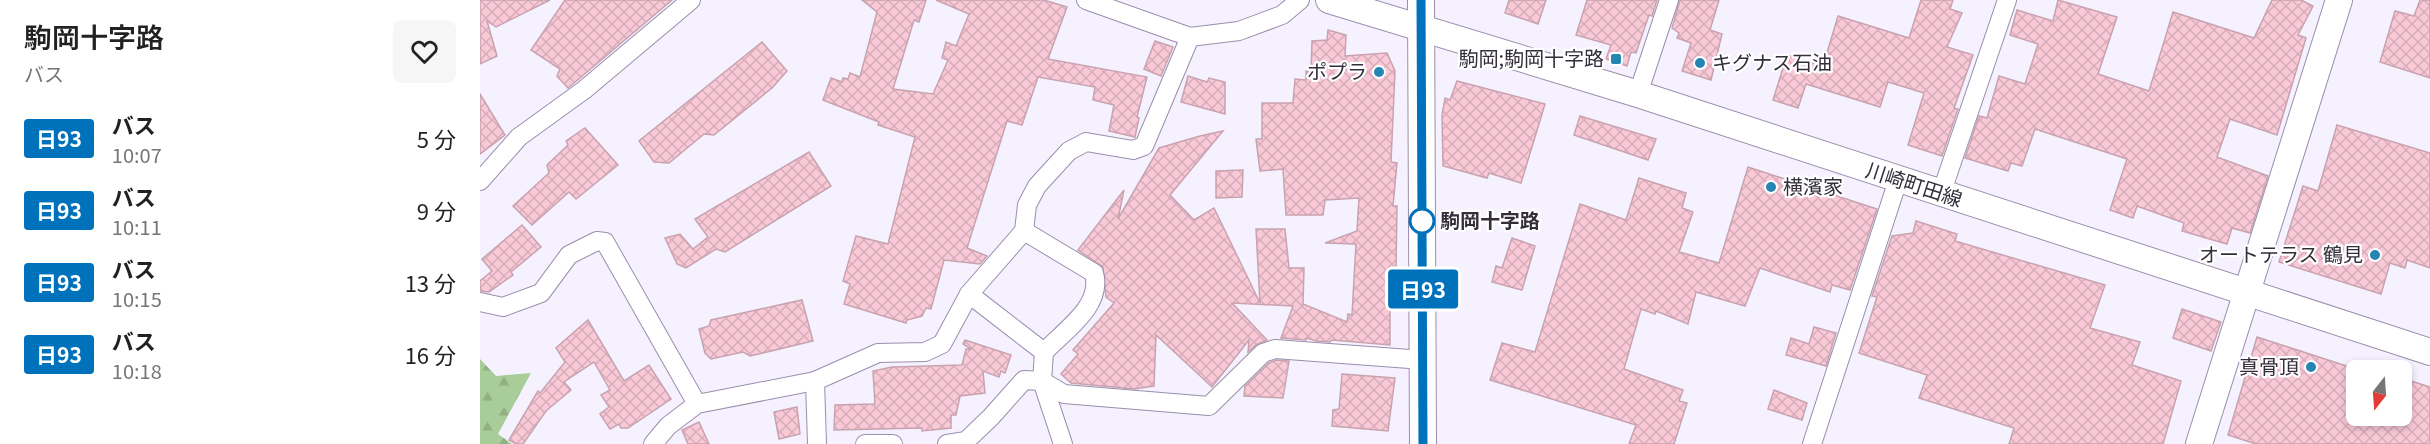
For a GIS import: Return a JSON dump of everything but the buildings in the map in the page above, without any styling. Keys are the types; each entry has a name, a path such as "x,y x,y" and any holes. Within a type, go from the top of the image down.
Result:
{"main road":[{"name":"川崎町田線","path":"1329,0 1638,94 2246,294 2430,352"},
{"path":"1421,0 1423,444"},
{"path":"2199,444 2339,0"}],"street":[{"path":"480,181 519,137 584,90 691,0"},
{"path":"1086,0 1190,37 1239,31 1282,15 1300,0"},
{"path":"1638,94 1669,0"},
{"path":"1941,194 2007,0"},
{"path":"653,444 668,426 698,404 816,381 878,353 925,352 942,344 969,294 1024,231 1027,205 1037,186 1069,151 1086,142 1134,150 1143,146 1190,37"},
{"path":"1812,444 1898,180"},
{"path":"1024,231 1094,273 1096,282 1093,302 1044,352 1042,381 1063,444"},
{"path":"480,302 503,307 540,293 569,255 597,241 605,242 698,404"},
{"path":"969,294 1044,352"},
{"path":"947,444 966,441 992,417 1024,380 1042,381 1064,394 1209,406 1263,353 1275,349 1423,360"},
{"path":"816,381 817,444"},
{"path":"865,444 893,444"}],"green space":[{"path":"480,359 496,376 531,373 498,434 512,444 480,444"}],"bus line":[{"name":"日93","path":"1421,0 1423,444"}],"place":[{"name":"駒岡;駒岡十字路","path":"1616,59"},
{"name":"キグナス石油","path":"1700,63"},
{"name":"ポプラ","path":"1379,72"},
{"name":"横濱家","path":"1771,187"},
{"name":"駒岡十字路","path":"1422,221"},
{"name":"オートテラス 鶴見","path":"2375,255"},
{"name":"真骨頂","path":"2311,367"}]}
